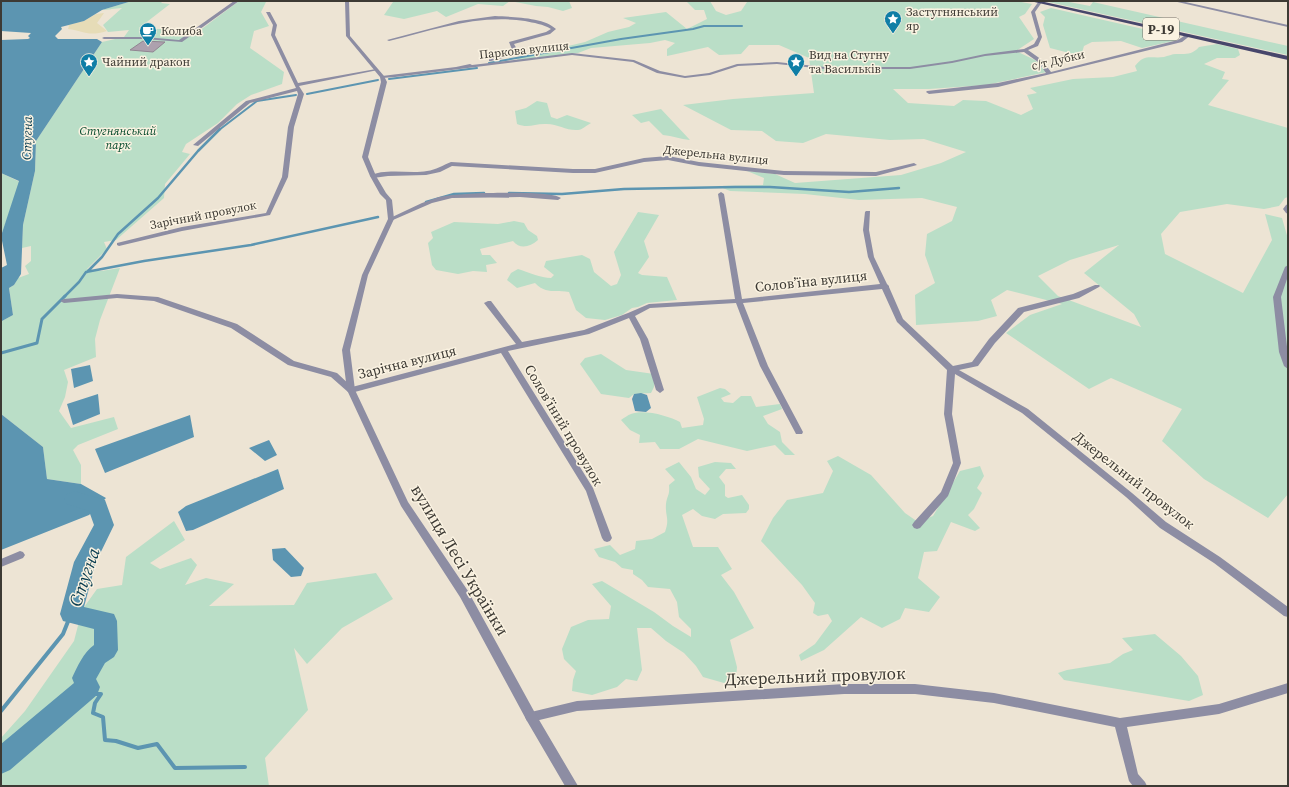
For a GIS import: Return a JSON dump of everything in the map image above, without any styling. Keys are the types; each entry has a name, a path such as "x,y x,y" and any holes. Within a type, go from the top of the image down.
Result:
{"main road":[{"name":"Р-19","path":"1033,1 1288,58"}],"street":[{"path":"104,38 145,38 180,41 237,1"},
{"path":"347,1 348,36 382,77 384,82 365,156 373,176 389,200 391,219 405,215 421,205 437,199 455,196 529,194 558,198"},
{"path":"1175,1 1288,26"},
{"path":"1040,2 1033,12 1040,37 1036,45 1025,50 1040,61 1049,73"},
{"path":"268,13 275,25 273,36 298,87"},
{"path":"382,77 465,67 515,53 516,51 511,43 548,33 554,29 550,25 524,19 488,17 466,20 389,40"},
{"name":"с/т Дубки","path":"929,92 991,86 1180,41 1189,35"},
{"name":"Паркова вулиця","path":"465,67 572,54 634,61 659,72 685,77 710,74 737,65 777,63 825,68 910,68 947,63 985,55 1025,50"},
{"path":"196,145 248,102 298,87 376,70"},
{"name":"Зарічний провулок","path":"119,244 182,229 268,214 285,177 291,127 301,94 298,87"},
{"name":"Джерельна вулиця","path":"373,176 386,173 434,172 450,164 595,171 644,160 668,158 699,164 784,173 876,174 914,165"},
{"path":"721,194 739,301"},
{"path":"1288,206 1286,209 1288,212"},
{"name":"Джерельний провулок","path":"868,212 866,230 871,257 886,286 900,320 951,369 1025,411 1039,424 1129,495 1163,525 1217,560 1288,613"},
{"name":"Зарічна вулиця","path":"391,219 365,275 346,350 351,390 504,351"},
{"path":"1288,267 1277,297 1283,352 1288,366"},
{"name":"Соловʼїна вулиця","path":"504,351 586,332 631,315 649,306 739,301 886,286"},
{"path":"917,525 945,494 957,463 948,414 951,369 975,364 992,341 1021,310 1076,296 1097,286"},
{"path":"64,301 118,296 155,299 234,326 291,364 334,375 351,390"},
{"name":"Соловʼїна вулиця","path":"739,301 764,366 799,432"},
{"path":"488,303 521,346"},
{"path":"631,315 644,339 660,390"},
{"name":"Соловʼїний провулок","path":"504,351 590,490 606,538"},
{"name":"вулиця Лесі Українки","path":"351,390 404,504 464,594 531,717 572,786"},
{"path":"1,564 20,555"},
{"name":"Джерельний провулок","path":"531,717 577,706 844,689 907,689 994,698 1120,723 1219,709 1288,688"},
{"path":"1120,723 1133,777 1141,786"}],"green space":[{"name":"Стугнянський парк","path":"132,1 163,1 161,3 170,4 139,28 199,31 239,1 266,2 261,12 269,26 254,31 250,48 284,72 282,84 251,95 237,104 218,123 186,144 182,152 190,154 165,184 164,198 116,240 104,242 107,249 87,269 101,271 120,268 100,320 95,339 96,357 64,370 68,382 65,397 59,411 71,428 114,417 118,429 78,445 73,450 81,465 81,484 47,479 43,447 1,414 2,321 13,315 9,288 14,285 18,278 29,274 25,266 31,261 31,246 22,248 23,225 35,171 36,141 102,42 124,37 129,30 108,32 103,25 122,8 102,10"},
{"path":"510,1 503,6 478,4 446,17 437,11 404,19 384,15 393,2"},
{"path":"510,1 569,1 572,8 563,11"},
{"path":"710,1 716,11 726,15 741,11 747,2 746,1 1016,1 1032,4 1025,14 1019,17 1034,39 1016,51 1035,60 1047,72 986,85 929,89 893,89 908,103 954,106 963,100 986,101 1021,115 1033,109 1027,95 1037,93 1030,88 1073,79 1113,77 1137,71 1135,66 1142,59 1148,57 1164,57 1174,54 1189,54 1199,47 1217,44 1238,49 1240,55 1235,58 1217,58 1204,64 1225,72 1222,79 1229,80 1208,105 1288,128 1288,197 1285,198 1279,206 1264,209 1227,204 1180,212 1161,234 1165,254 1243,293 1272,240 1265,214 1282,218 1288,239 1288,494 1268,518 1204,479 1162,441 1182,409 1111,378 1089,389 1006,333 1030,315 1062,304 1007,290 991,300 997,316 978,321 916,325 915,295 935,283 925,255 927,234 952,221 957,207 922,198 859,200 805,194 730,191 718,186 763,185 764,178 747,171 775,174 795,183 901,175 941,163 966,152 924,139 890,140 826,134 803,143 776,141 762,131 731,130 683,105 733,99 814,93 809,58 779,45 749,45 741,54 719,55 708,47 667,56 667,49 675,43 665,40 650,43 591,48 578,53 517,60 518,58 585,42 608,32 629,27 636,23 623,18 666,12 687,29 707,19 704,10 695,10 687,2","holes":["1119,245 1084,273 1134,314 1141,327 1058,296 1038,276 1070,260"]},
{"path":"1044,1 1064,1 1090,6 1093,2 1288,46 1288,55"},
{"path":"1051,8 1178,37 1178,40 1142,48 1121,41 1092,42 1084,46 1081,56 1050,48 1043,25 1045,17 1040,12"},
{"path":"537,101 547,103 551,117 557,119 567,115 591,123 580,130 551,124 525,126 517,124 515,111 526,108"},
{"path":"661,109 690,140 663,135 649,121 641,123 632,115"},
{"path":"1,173 20,182 1,236"},
{"path":"638,212 659,215 644,241 649,257 638,273 642,275 667,277 677,300 647,303 632,308 622,315 605,320 586,318 576,310 569,292 543,289 535,283 517,288 507,280 511,273 518,269 539,276 551,278 554,275 544,267 546,261 582,255 590,259 594,272 611,286 617,284 621,275 614,252"},
{"path":"514,221 524,223 528,230 537,236 538,240 528,246 519,246 513,241 480,249 482,255 490,255 497,263 486,265 487,272 473,271 458,274 436,270 432,265 428,243 433,238 431,232 454,222 498,224"},
{"path":"601,354 626,370 654,374 654,387 651,393 634,394 629,398 601,394 580,364 585,358"},
{"path":"720,388 725,389 731,394 721,398 724,402 733,403 741,396 751,396 756,407 780,404 782,409 763,416 768,424 780,432 782,442 795,455 785,455 775,445 747,451 698,439 679,449 660,449 655,442 639,443 640,435 630,430 621,420 631,414 643,412 656,414 680,422 682,428 703,425 704,419 697,397"},
{"path":"838,456 871,475 905,513 918,522 933,516 960,471 980,466 984,476 977,488 982,493 974,509 968,515 980,528 975,531 951,522 937,551 924,552 918,578 940,597 929,612 905,608 900,619 882,628 861,617 824,650 801,661 799,655 815,644 832,621 828,614 818,616 813,613 815,603 802,585 761,541 773,518 787,500 823,493 833,471 827,461"},
{"path":"679,462 691,477 696,489 705,495 710,489 699,477 698,467 715,462 731,463 736,469 726,469 719,477 725,485 725,496 728,498 742,495 749,505 749,509 746,513 723,514 715,519 702,516 693,509 682,515 693,547 718,547 732,569 721,575 734,592 754,628 730,640 737,667 736,679 724,683 703,677 696,666 684,653 666,641 651,628 637,628 642,670 637,681 626,679 617,687 592,695 572,691 576,671 564,659 562,649 571,627 588,620 609,619 611,606 592,584 602,581 654,612 691,637 691,629 679,617 677,602 670,589 648,587 642,580 633,574 633,570 622,568 615,562 599,557 594,549 610,545 620,555 635,549 636,541 652,539 665,532 667,524 666,504 669,485 675,480 665,469"},
{"path":"174,521 185,540 150,563 160,569 191,558 197,565 185,585 206,578 234,584 209,606 294,605 307,583 376,573 393,599 342,628 307,664 294,648 308,710 265,758 269,786 1,786 1,738 25,711 74,641 82,610 97,589 122,585 126,557"},
{"path":"1155,634 1181,656 1198,676 1203,695 1189,701 1064,680 1058,673 1067,670 1110,663 1123,654 1133,650 1122,638"}],"sand":[{"path":"104,13 97,23 107,31 91,34 68,29 68,25 84,21 96,14"}],"water":[{"path":"1,1 132,1 102,10 84,21 61,27 62,29 55,36 58,39 97,39 102,42 36,141 35,171 23,225 21,274 14,285 9,288 13,315 2,321 1,332 1,268 7,265 1,236 19,181 1,173 1,40 28,39 30,38 28,36 31,33 1,31"},
{"path":"90,365 93,381 74,388 71,369"},
{"path":"641,393 647,395 651,408 646,412 635,411 632,399 634,394"},
{"path":"98,394 100,414 73,425 67,404"},
{"path":"1,414 43,447 47,479 81,484 106,498 89,515 1,550"},
{"path":"190,415 194,437 105,473 95,449"},
{"path":"269,440 277,455 265,461 249,448"},
{"path":"278,469 284,489 193,530 186,531 178,512 186,506"},
{"path":"285,548 304,568 301,576 291,577 273,560 272,549"}],"building":[{"name":"Колиба","path":"143,41 165,42 153,52 130,50"}],"waterway":[{"path":"489,63 621,39 693,29 704,26 742,26"},
{"path":"389,79 477,68"},
{"path":"307,94 378,80"},
{"path":"219,130 257,101 296,95"},
{"path":"87,272 102,257 118,234 158,198 198,151 219,130"},
{"path":"509,193 562,194 624,189 735,187 770,187 849,192 899,188"},
{"path":"426,202 454,194 484,193"},
{"path":"87,272 144,261 251,245 378,217"},
{"path":"1,353 37,343 42,319 87,272"},
{"name":"Стугна","path":"1,761 88,687 84,678 97,656 106,650 106,621 71,614 85,562 104,525 98,506 74,499"},
{"path":"1,711 63,634 71,614"},
{"path":"88,687 96,685 93,694 101,694 95,703 93,713 103,717 105,740 116,741 138,748 157,744 175,768 245,767"}],"place":[{"name":"Застугнянський яр","path":"893,34"},
{"name":"Колиба","path":"148,46"},
{"name":"Чайний дракон","path":"89,77"},
{"name":"Вид на Стугну та Васильків","path":"796,77"}]}
